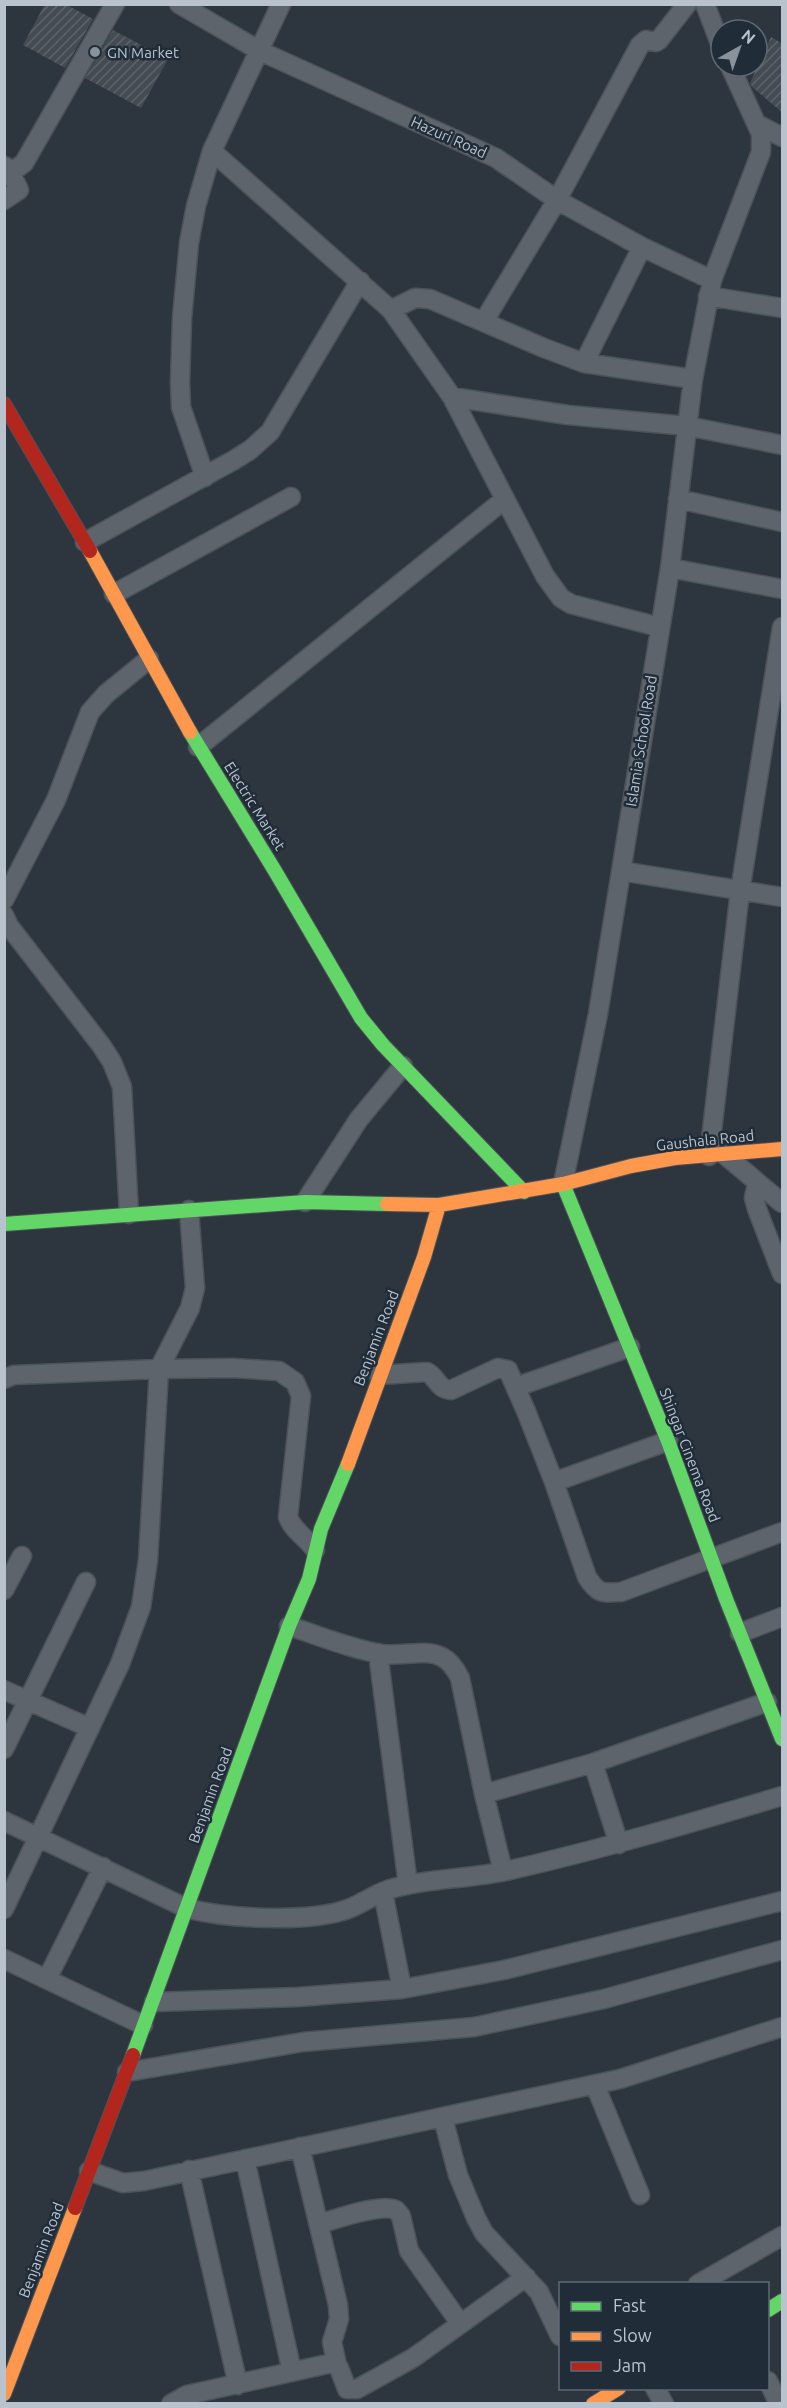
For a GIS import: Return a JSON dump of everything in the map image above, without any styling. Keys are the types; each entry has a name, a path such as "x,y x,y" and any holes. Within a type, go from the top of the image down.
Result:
{"street":[{"path":"7,167 13,171 24,164 115,4"},
{"name":"Hazuri Road","path":"179,4 260,51 496,158 557,200 710,288 783,308"},
{"path":"205,477 181,407 182,318 189,243 196,206 212,152 281,4"},
{"path":"484,321 557,200 640,45 646,39 656,42 659,40 687,4"},
{"name":"Islamia School Road","path":"563,1184 598,1014 670,568 693,379 710,288 761,152 761,134 736,78"},
{"path":"757,124 783,137"},
{"path":"212,152 391,310 452,397 545,576 561,598 571,604 659,627"},
{"path":"4,200 19,190 7,167"},
{"path":"584,363 642,247"},
{"path":"85,542 205,477 250,450 270,432 360,281"},
{"path":"391,310 422,297 584,363 693,379"},
{"path":"452,397 568,415 687,426 783,445"},
{"name":"Electric Market","path":"4,404 85,542 198,747 275,871 360,1018 383,1046 524,1192"},
{"path":"114,594 291,497"},
{"path":"198,747 505,499"},
{"path":"678,499 783,522"},
{"path":"670,568 783,589"},
{"path":"783,627 740,891 717,1155 783,1203"},
{"path":"4,900 56,800 90,712 106,694 149,659"},
{"path":"621,871 783,897"},
{"path":"4,915 9,926 101,1045 118,1075 122,1087 129,1214"},
{"path":"305,1202 359,1119 403,1065"},
{"name":"Gaushala Road","path":"4,1224 305,1202 439,1205 524,1192 631,1166 675,1158 783,1149"},
{"path":"757,1183 754,1198 757,1209 783,1274"},
{"name":"Shingar Cinema Road","path":"563,1184 668,1441 710,1557 783,1739"},
{"name":"Benjamin Road","path":"4,2394 143,2025 154,2002 289,1626 309,1579 321,1528 342,1478 424,1257 439,1205"},
{"path":"4,1909 120,1664 141,1607 148,1560 159,1369 193,1299 195,1278 189,1210"},
{"path":"516,1387 630,1347"},
{"path":"4,1379 14,1375 159,1369 233,1368 279,1371 295,1382 301,1396 288,1517 291,1526 307,1539 315,1550"},
{"path":"380,1375 427,1372 434,1377 439,1386 451,1390 498,1368 508,1370 554,1482 587,1577 595,1590 604,1593 621,1592 710,1557 783,1532"},
{"path":"554,1482 668,1441"},
{"path":"4,1590 22,1556"},
{"path":"4,1749 87,1582"},
{"path":"740,1633 783,1617"},
{"path":"289,1626 378,1653 431,1654 442,1657 454,1667 460,1678 484,1794 503,1871"},
{"path":"378,1653 408,1886"},
{"path":"4,1690 90,1728"},
{"path":"484,1794 593,1762 767,1702"},
{"path":"593,1762 619,1844"},
{"path":"4,1821 186,1908 211,1915 235,1917 328,1914 348,1909 383,1892 503,1871 619,1844 783,1796"},
{"path":"47,1979 103,1867"},
{"path":"383,1892 402,1989"},
{"path":"154,2002 298,1997 402,1989 504,1970 783,1901"},
{"path":"127,2072 303,2042 474,2027 604,1999 783,1950"},
{"path":"4,1959 143,2025"},
{"path":"88,2171 114,2181 130,2184 595,2085 783,2027"},
{"path":"595,2085 640,2195"},
{"path":"443,2118 458,2175 484,2233 538,2292 559,2332"},
{"path":"300,2147 338,2305 339,2319 332,2342 337,2365 352,2397 357,2389 413,2358 526,2277"},
{"path":"245,2158 292,2372"},
{"path":"189,2170 238,2385"},
{"path":"319,2224 375,2210 387,2208 396,2210 401,2216 409,2251 460,2323"},
{"path":"700,2282 783,2236"},
{"path":"769,2309 783,2301"},
{"path":"171,2403 186,2395 328,2363 337,2365"},
{"path":"769,2383 779,2403"},
{"path":"593,2403 616,2390"},
{"path":"656,2390 664,2403"}],"building":[{"path":"45,4 65,4 93,19 65,68 23,45"},
{"path":"113,30 168,59 141,108 85,78"},
{"path":"771,37 783,44 783,113 750,83 752,78 769,78"}],"traffic: fast":[{"path":"190,732 361,1018 383,1045 524,1192"},
{"path":"563,1184 668,1441 726,1599 782,1739"},
{"path":"4,1224 305,1202 387,1204"},
{"path":"133,2055 289,1626 309,1579 321,1529 348,1464"},
{"path":"769,2309 782,2301"}],"traffic: slow":[{"path":"90,551 190,732"},
{"path":"387,1204 439,1205 563,1184 631,1166 675,1158 782,1149"},
{"path":"348,1464 424,1257 439,1205"},
{"path":"4,2394 75,2208"},
{"path":"593,2404 616,2390"}],"traffic: jam":[{"path":"4,404 90,551"},
{"path":"75,2208 133,2055"}],"place":[{"name":"GN Market","path":"95,52"}]}
